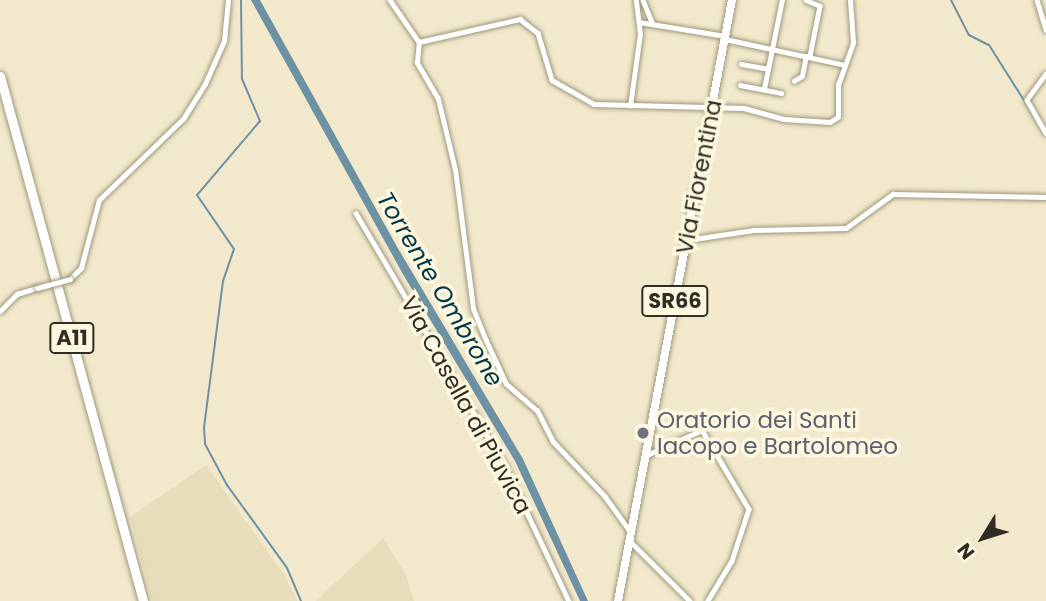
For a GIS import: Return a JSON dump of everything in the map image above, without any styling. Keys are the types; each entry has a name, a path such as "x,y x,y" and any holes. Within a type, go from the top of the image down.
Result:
{"highway":[{"name":"A11","path":"0,76 143,601"},
{"name":"A11","path":"0,97 137,601"}],"main road":[{"name":"Via Fiorentina","path":"618,601 732,0"}],"street":[{"path":"0,311 19,293 70,279 81,268 99,200 147,158 200,94 224,41 228,0"},
{"path":"390,0 419,42 417,63 438,99 455,170 473,308 506,384 537,411 553,442 605,496 629,536 690,601"},
{"path":"630,106 639,22 636,0"},
{"path":"643,0 652,22"},
{"path":"764,89 782,0"},
{"path":"794,82 802,76 820,6 806,0"},
{"path":"419,42 520,19 536,29 546,72 556,84 594,104 744,108 784,119 832,122 838,117 836,95 853,43 850,0"},
{"path":"1037,0 1046,30"},
{"path":"639,22 652,22 845,65"},
{"path":"741,64 768,69"},
{"path":"1046,74 1027,97 1046,133"},
{"path":"740,85 781,93"},
{"path":"687,240 755,230 846,228 893,194 1046,197"},
{"name":"Via Casella di Piuvica","path":"356,213 506,468 569,601"},
{"path":"646,455 702,430 749,509 732,561 708,601"},
{"path":"649,444 661,450"}],"shaded area":[{"path":"206,465 285,576 298,601 152,601 130,517"},
{"path":"383,538 406,575 414,601 316,601"}],"water":[{"path":"251,0 260,0 396,245 523,459 588,601 580,601 515,461 404,276"}],"waterway":[{"path":"241,0 242,79 260,121 197,195 234,249 223,281 204,428 205,444 227,485 287,568 301,601"},
{"path":"951,0 969,35 989,45 1037,121"}],"place":[{"name":"Oratorio dei Santi Iacopo e Bartolomeo","path":"643,433"}],"water label":[{"name":"Torrente Ombrone","path":"440,289"}]}
